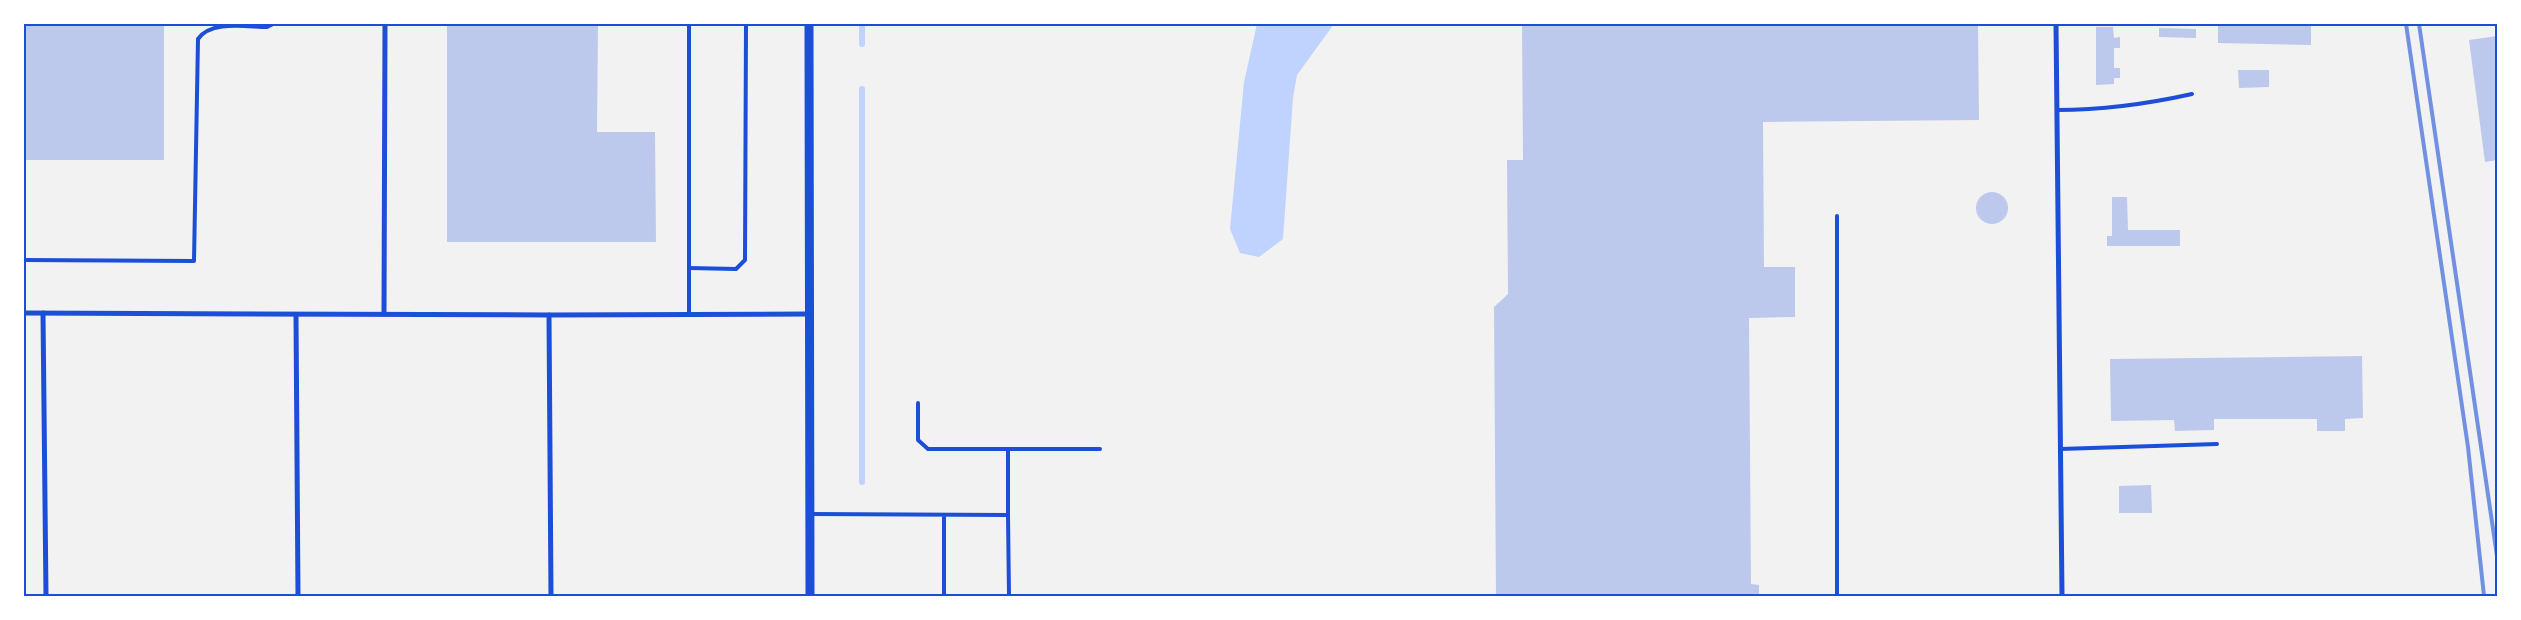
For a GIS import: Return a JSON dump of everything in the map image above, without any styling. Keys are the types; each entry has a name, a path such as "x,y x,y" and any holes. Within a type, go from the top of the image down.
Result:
{"street":[{"path":"384,24 384,314"},
{"path":"809,24 810,596"},
{"path":"2056,24 2062,596"},
{"path":"24,313 550,316 810,314"},
{"path":"43,313 46,596"},
{"path":"296,315 298,596"},
{"path":"550,316 551,596"}],"lane":[{"path":"24,260 194,261 198,39 203,32 216,28 267,27 273,24"},
{"path":"689,24 689,315"},
{"path":"689,268 736,269 745,260 746,24"},
{"path":"2057,110 2088,110 2139,106 2192,94"},
{"path":"1837,216 1837,596"},
{"path":"918,403 918,440 928,449 1100,449"},
{"path":"2060,448 2218,444"},
{"path":"944,515 944,596 1009,596 1008,449"},
{"path":"810,514 1008,515"}],"water":[{"path":"1257,24 1334,24 1297,75 1293,98 1283,239 1259,257 1240,253 1230,229 1244,82"}],"building":[{"path":"24,24 164,24 164,160 24,160"},
{"path":"447,24 598,24 597,132 655,132 656,242 447,242"},
{"path":"1522,24 1978,24 1979,120 1763,122 1764,267 1795,267 1795,317 1749,318 1751,584 1759,585 1759,596 1496,596 1494,307 1508,294 1507,160 1523,160"},
{"path":"2218,24 2311,24 2311,45 2218,43"},
{"path":"2096,27 2113,27 2114,38 2120,37 2120,48 2114,48 2114,68 2120,68 2120,78 2114,78 2114,84 2096,85"},
{"path":"2159,28 2196,29 2196,38 2159,37"},
{"path":"2497,36 2497,160 2485,162 2469,40"},
{"path":"2238,70 2269,70 2269,87 2239,88"},
{"path":"1992,192 2003,197 2008,208 2003,219 1992,224 1981,219 1976,208 1981,197"},
{"path":"2112,197 2127,197 2128,230 2180,230 2180,246 2107,246 2107,236 2112,236"},
{"path":"2362,356 2363,418 2345,419 2345,431 2317,431 2317,419 2214,419 2214,430 2175,431 2174,420 2111,421 2110,359"},
{"path":"2151,485 2152,513 2119,513 2119,486"}],"waterway":[{"path":"862,24 862,44"},
{"path":"862,89 862,482"}],"railway":[{"path":"2406,24 2468,447 2484,596"},
{"path":"2419,24 2497,556"}]}
